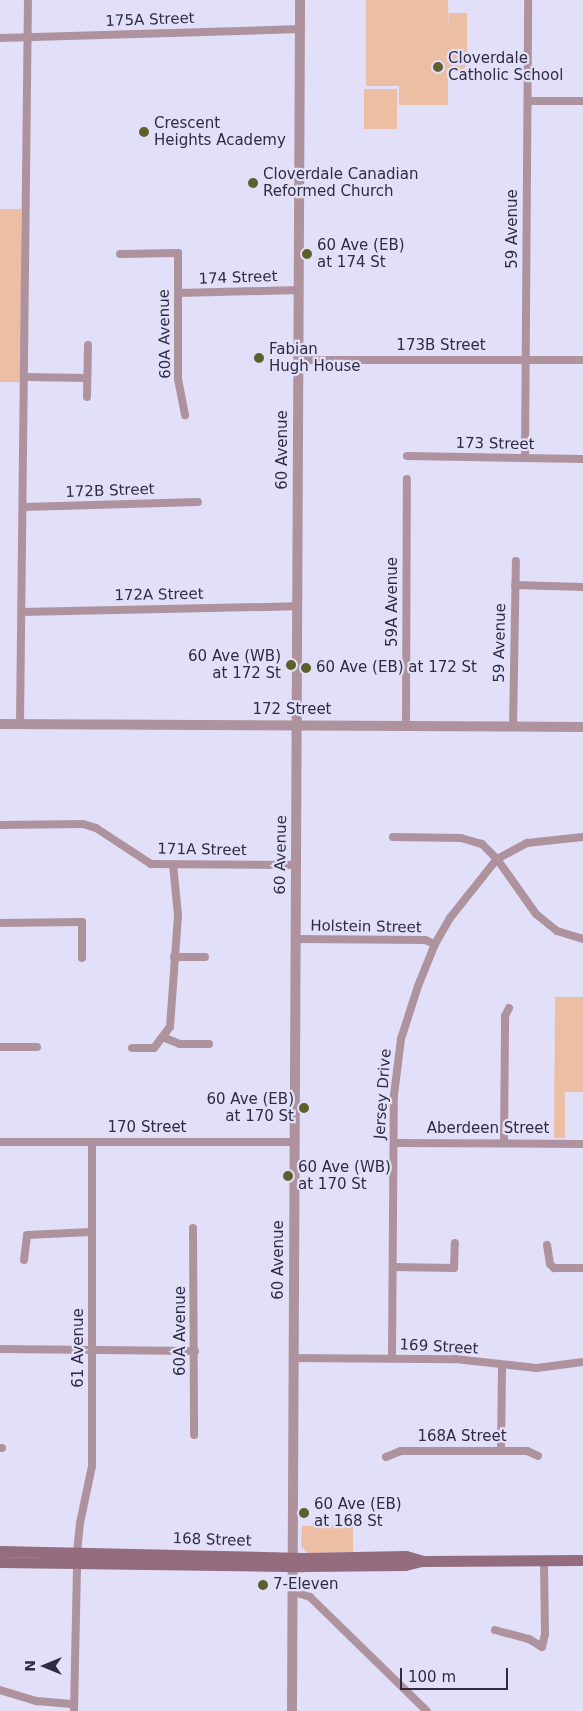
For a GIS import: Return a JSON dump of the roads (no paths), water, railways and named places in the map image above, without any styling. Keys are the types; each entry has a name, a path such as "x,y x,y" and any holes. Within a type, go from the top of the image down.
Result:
{"main road":[{"name":"168 Street","path":"0,1552 77,1558 293,1561 406,1556 423,1561 583,1560"},
{"name":"168 Street","path":"77,1558 147,1553 293,1561"},
{"path":"0,1562 77,1558"}],"street":[{"path":"20,724 28,0"},
{"name":"60 Avenue","path":"292,1711 300,0"},
{"name":"59 Avenue","path":"526,458 528,0"},
{"name":"175A Street","path":"0,38 300,29"},
{"path":"528,101 583,101"},
{"name":"60A Avenue","path":"120,254 178,253 178,378 185,415"},
{"name":"174 Street","path":"178,293 299,290"},
{"path":"87,397 88,345"},
{"name":"173B Street","path":"298,360 583,360"},
{"path":"24,377 87,378"},
{"name":"173 Street","path":"407,456 583,459"},
{"name":"59A Avenue","path":"406,726 407,479"},
{"name":"172B Street","path":"23,507 198,502"},
{"name":"59 Avenue","path":"513,727 516,560"},
{"path":"515,585 583,587"},
{"name":"172A Street","path":"22,612 297,606"},
{"name":"172 Street","path":"0,724 583,727"},
{"name":"171A Street","path":"0,825 84,824 96,828 139,859 151,864 296,865"},
{"name":"Jersey Drive","path":"392,1358 394,1095 401,1039 435,944 467,894 497,859 527,843 583,837"},
{"path":"393,838 461,838 482,844 497,859 536,914 557,931 583,939"},
{"path":"132,1048 154,1048 164,1038 174,1006 174,957 178,915 173,864"},
{"path":"0,923 82,922 82,958"},
{"name":"Holstein Street","path":"295,940 425,940 435,944"},
{"path":"174,957 205,957"},
{"path":"504,1143 505,1016 509,1008"},
{"path":"164,1038 180,1044 209,1044"},
{"path":"0,1046 37,1047"},
{"name":"170 Street","path":"0,1142 294,1142"},
{"name":"61 Avenue","path":"74,1708 77,1558 80,1523 92,1473 92,1142"},
{"name":"Aberdeen Street","path":"394,1143 583,1144"},
{"name":"60A Avenue","path":"193,1228 194,1435"},
{"path":"24,1260 27,1235 91,1232"},
{"path":"393,1267 454,1268 455,1243"},
{"path":"547,1245 550,1264 554,1268 583,1268"},
{"path":"0,1349 195,1351"},
{"name":"169 Street","path":"293,1358 455,1359 502,1366 537,1368 583,1362"},
{"path":"501,1450 502,1366"},
{"name":"168A Street","path":"386,1457 401,1451 501,1450 527,1451 538,1456"},
{"path":"495,1630 529,1639 542,1647 545,1634 544,1560"},
{"path":"294,1592 310,1598 428,1711"},
{"path":"0,1690 36,1701 74,1708"}],"place":[{"name":"Cloverdale Catholic School","path":"438,67"},
{"name":"Crescent Heights Academy","path":"144,132"},
{"name":"Cloverdale Canadian Reformed Church","path":"253,183"},
{"name":"60 Ave (EB) at 174 St","path":"307,254"},
{"name":"Fabian Hugh House","path":"259,358"},
{"name":"60 Ave (WB) at 172 St","path":"291,665"},
{"name":"60 Ave (EB) at 172 St","path":"306,668"},
{"name":"60 Ave (EB) at 170 St","path":"304,1108"},
{"name":"60 Ave (WB) at 170 St","path":"288,1176"},
{"name":"60 Ave (EB) at 168 St","path":"304,1513"},
{"name":"7-Eleven","path":"263,1585"}]}
